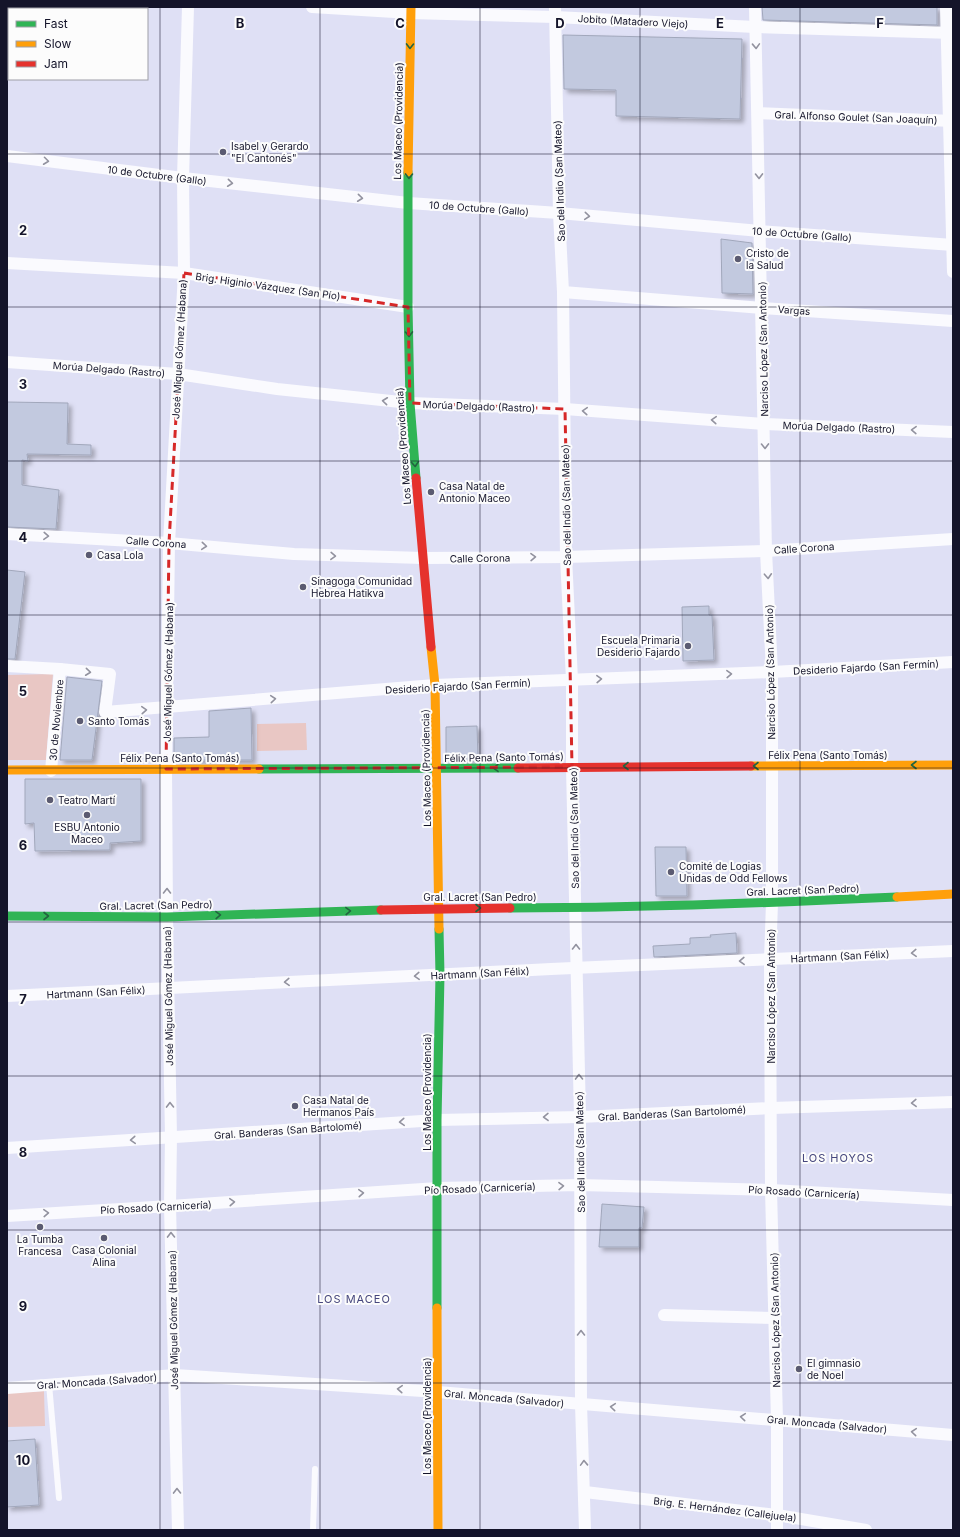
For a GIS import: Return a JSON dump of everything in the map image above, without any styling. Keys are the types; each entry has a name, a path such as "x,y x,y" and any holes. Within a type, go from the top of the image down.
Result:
{"street":[{"name":"José Miguel Gómez (Habana)","path":"178,1530 170,1206 171,1137 166,768 168,708 169,542 184,273 183,178 188,7"},
{"name":"Jobito (Matadero Viejo)","path":"312,7 555,12 755,27 950,33"},
{"name":"Narciso López (San Antonio)","path":"755,7 765,424 766,551 772,672 772,903 770,959 772,1108 771,1190 777,1420 777,1530"},
{"path":"946,7 950,33 953,272"},
{"name":"Los Maceo (Providencia)","path":"411,10 408,203 410,404 422,558 435,685 437,769 440,975 438,1120 438,1530"},
{"name":"Sao del Indio (San Mateo)","path":"555,12 559,213 563,292 566,557 572,680 572,766 580,1117 581,1404 585,1492 585,1530"},
{"name":"Gral. Alfonso Goulet (San Joaquín)","path":"758,113 951,121"},
{"name":"10 de Octubre (Gallo)","path":"7,156 183,178 408,203 559,213 760,231 953,245"},
{"name":"Brig. Higinio Vázquez (San Pío)","path":"7,263 184,273 408,307"},
{"name":"Vargas","path":"563,292 953,321"},
{"name":"Morúa Delgado (Rastro)","path":"7,362 178,374 277,389 410,404 565,409 765,424 953,432"},
{"name":"Calle Corona","path":"7,534 169,542 294,554 422,558 566,557 766,551 953,538"},
{"name":"Desiderio Fajardo (San Fermín)","path":"7,666 110,674 105,712 435,685 772,672 953,662"},
{"name":"30 de Noviembre","path":"51,771 60,669"},
{"name":"Félix Pena (Santo Tomás)","path":"7,770 51,771 166,768 437,769 572,766 953,765"},
{"name":"Gral. Lacret (San Pedro)","path":"7,916 167,917 439,908 576,908 772,903 953,894"},
{"name":"Hartmann (San Félix)","path":"7,996 953,951"},
{"name":"Gral. Banderas (San Bartolomé)","path":"7,1148 438,1120 580,1117 772,1108 953,1102"},
{"name":"Pío Rosado (Carnicería)","path":"7,1216 438,1188 580,1185 771,1190 953,1200"},
{"path":"664,1315 775,1318"},
{"name":"Gral. Moncada (Salvador)","path":"7,1388 174,1375 438,1392 953,1435"},
{"name":"Brig. E. Hernández (Callejuela)","path":"585,1492 777,1515 866,1530"}],"lane":[{"path":"49,1384 59,1498"},
{"path":"313,1530 315,1469"}],"highlighted area":[{"path":"184,273 408,307 410,403 565,409 572,767 166,769 169,543"}],"shaded area":[{"path":"53,674 46,760 7,760 7,675"},
{"path":"306,723 307,750 257,751 257,724"},
{"path":"44,1391 45,1426 7,1427 7,1393"}],"building":[{"path":"762,7 937,7 937,25 763,20"},
{"path":"563,35 742,39 740,119 616,116 616,90 564,89"},
{"path":"721,239 752,243 753,294 722,293"},
{"path":"7,402 68,403 67,444 91,445 91,455 27,454 28,461 22,460 22,485 59,490 56,529 7,527"},
{"path":"7,570 25,572 15,659 7,659"},
{"path":"709,606 709,615 712,615 714,660 683,661 682,607"},
{"name":"Santo Tomás","path":"67,677 102,681 92,760 60,760"},
{"path":"251,708 252,760 179,760 174,756 174,738 209,737 209,711"},
{"path":"477,726 478,759 453,759 446,754 446,727"},
{"path":"25,779 141,779 141,841 110,843 110,850 35,851 34,823 25,824"},
{"name":"Comité de Logias Unidas de Odd Fellows","path":"655,847 686,847 687,896 656,896"},
{"path":"736,933 737,953 654,957 653,946 690,944 690,938 711,937 710,935"},
{"path":"602,1204 644,1207 642,1228 639,1228 639,1247 599,1247"},
{"path":"35,1439 39,1505 7,1507 7,1441"}],"traffic: fast":[{"path":"408,172 410,403 416,478"},
{"path":"259,769 518,768"},
{"path":"510,908 704,905 897,897"},
{"path":"7,916 167,917 381,910"},
{"path":"437,1308 437,1120 440,975 439,929"}],"traffic: slow":[{"path":"408,172 411,7"},
{"path":"431,647 435,685 439,929"},
{"path":"751,766 953,765"},
{"path":"7,770 259,769"},
{"path":"897,897 953,894"},
{"path":"437,1308 438,1530"}],"traffic: jam":[{"path":"416,478 431,647"},
{"path":"518,768 751,766"},
{"path":"381,910 510,908"}],"place":[{"name":"Isabel y Gerardo \"El Cantonés\"","path":"223,152"},
{"name":"Cristo de la Salud","path":"738,259"},
{"name":"Casa Natal de Antonio Maceo","path":"431,492"},
{"name":"Casa Lola","path":"89,555"},
{"name":"Sinagoga Comunidad Hebrea Hatikva","path":"303,587"},
{"name":"Escuela Primaria Desiderio Fajardo","path":"688,646"},
{"name":"Santo Tomás","path":"80,721"},
{"name":"Teatro Martí","path":"50,800"},
{"name":"ESBU Antonio Maceo","path":"87,815"},
{"name":"Comité de Logias Unidas de Odd Fellows","path":"671,872"},
{"name":"Casa Natal de Hermanos País","path":"295,1106"},
{"name":"La Tumba Francesa","path":"40,1227"},
{"name":"Casa Colonial Alina","path":"104,1238"},
{"name":"El gimnasio de Noel","path":"799,1369"}],"district":[{"name":"LOS HOYOS","path":"838,1158"},
{"name":"LOS MACEO","path":"354,1299"}]}
